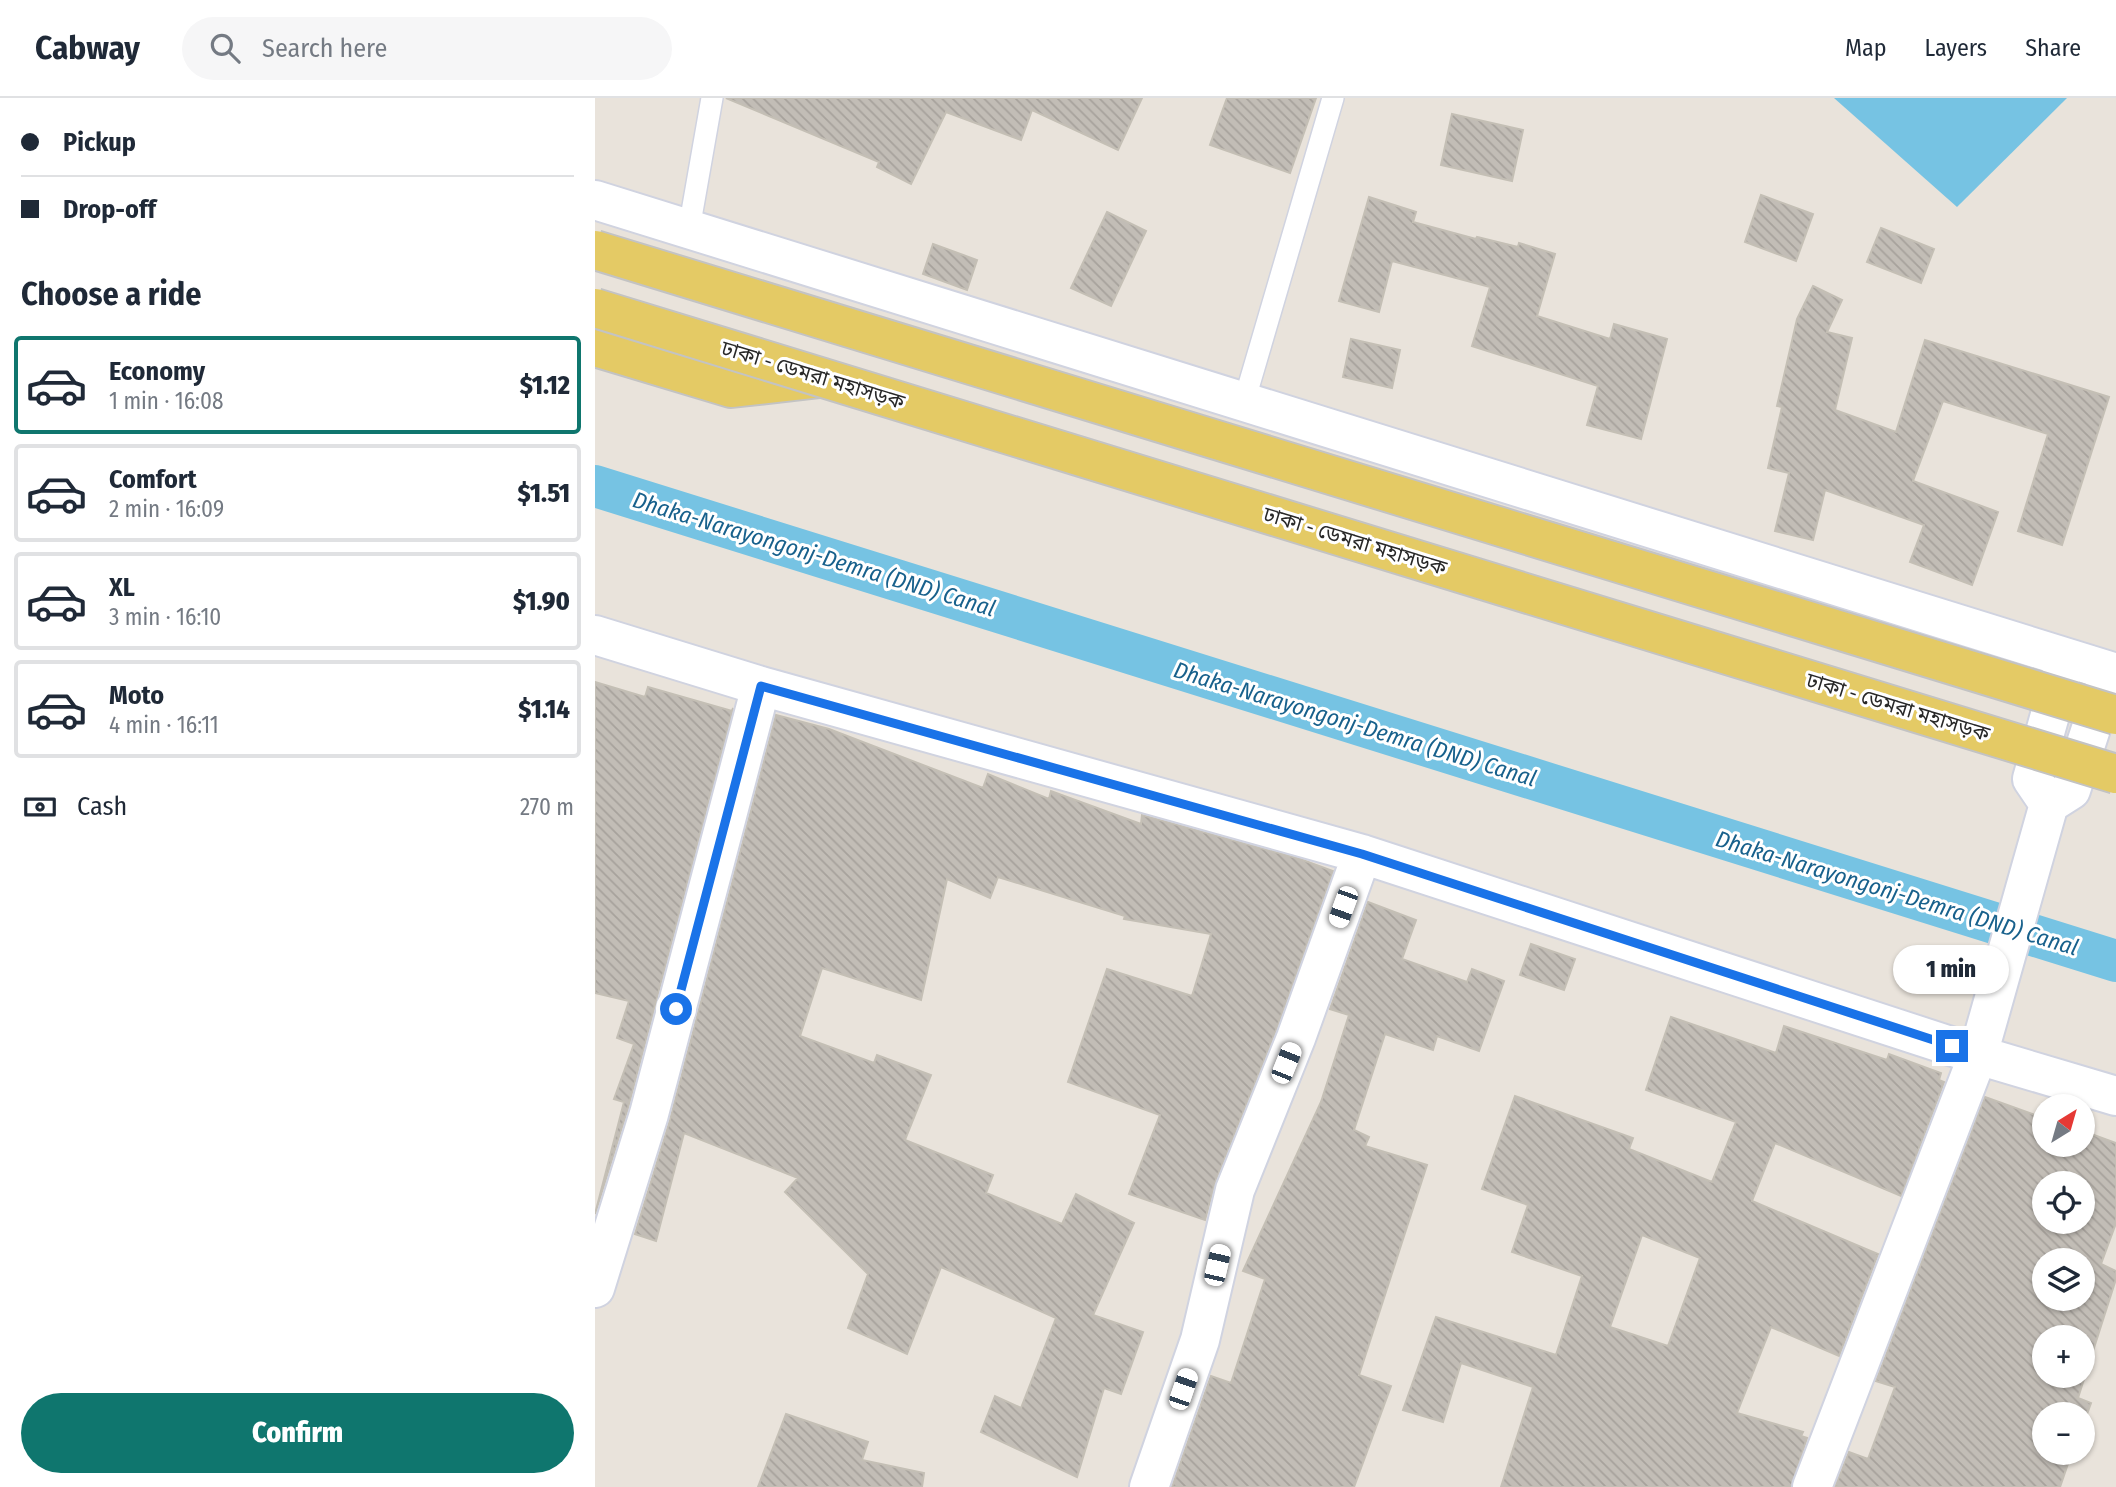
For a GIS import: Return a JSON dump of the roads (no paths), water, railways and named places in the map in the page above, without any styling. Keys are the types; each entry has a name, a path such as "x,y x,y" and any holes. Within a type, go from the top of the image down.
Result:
{"main road":[{"path":"595,250 2116,715"},
{"name":"ঢাকা - ডেমরা মহাসড়ক","path":"595,308 2116,774"},
{"path":"595,347 731,388 820,378"}],"street":[{"path":"595,200 2113,672 2071,790 2045,818 1978,1055 1812,1487"},
{"path":"595,635 761,686 1362,854 1978,1055 2116,1096"},
{"path":"2045,818 2032,779 2067,657"},
{"path":"595,1288 649,1114 761,686"},
{"path":"1149,1487 1200,1340 1235,1190 1296,1038 1362,854"}],"lane":[{"path":"689,229 712,98"},
{"path":"1244,401 1333,98"}],"water":[{"path":"1834,98 2067,98 1957,207"}],"waterway":[{"name":"Dhaka-Narayongonj-Demra (DND) Canal","path":"595,486 2116,961"}]}
